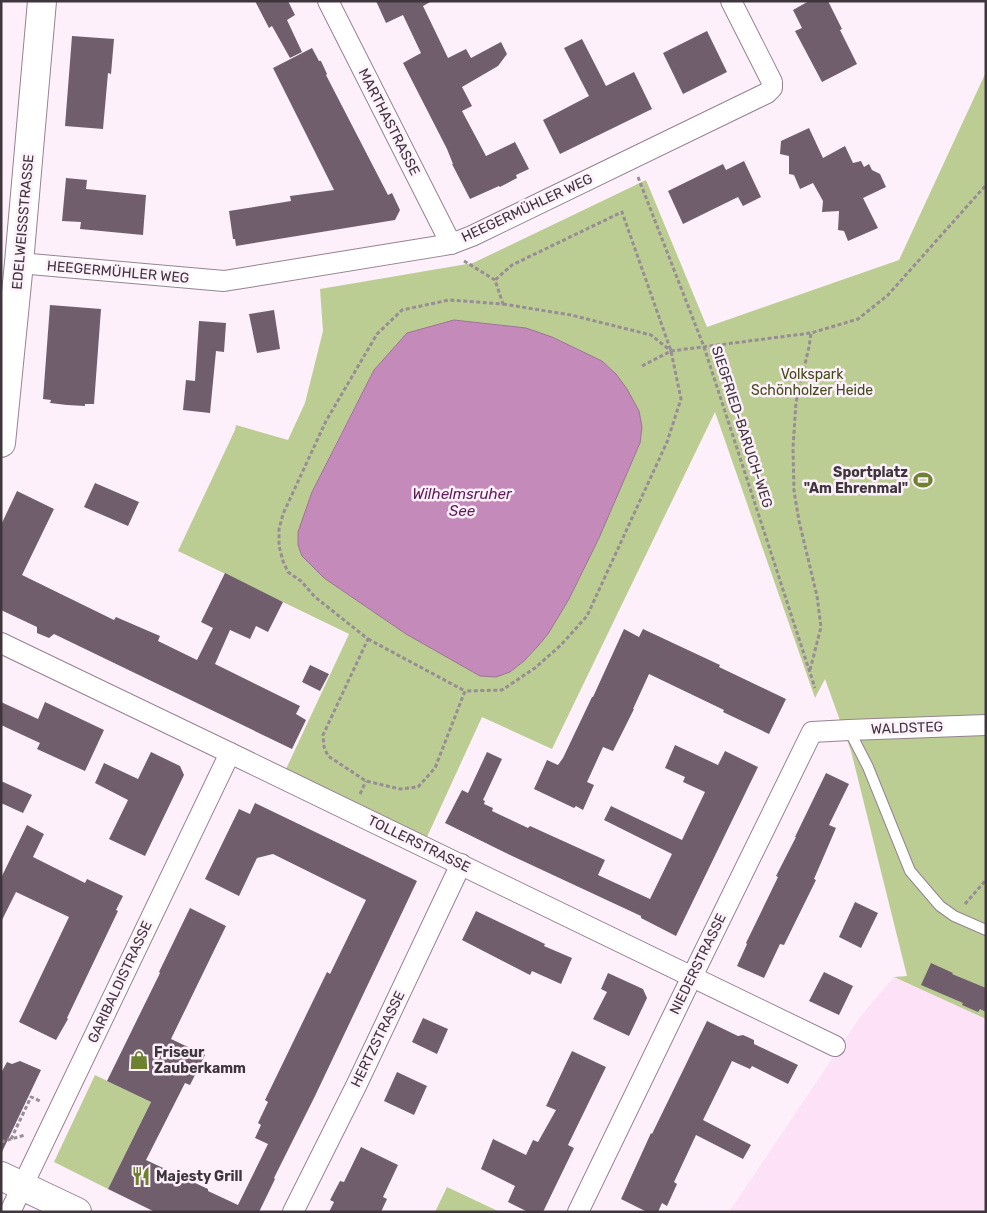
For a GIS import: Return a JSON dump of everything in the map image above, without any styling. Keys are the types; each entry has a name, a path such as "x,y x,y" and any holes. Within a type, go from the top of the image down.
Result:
{"street":[{"name":"EDELWEISSSTRASSE","path":"1,443 42,1"},
{"name":"MARTHASTRASSE","path":"328,1 451,244"},
{"name":"HEEGERMÜHLER WEG","path":"19,264 224,281 451,244 472,236 767,93 772,88 772,82 731,1"},
{"name":"TOLLERSTRASSE","path":"1,643 835,1046"},
{"name":"WALDSTEG","path":"839,731 986,725"},
{"name":"NIEDERSTRASSE","path":"578,1212 812,732 839,731"},
{"name":"GARIBALDISTRASSE","path":"10,1212 12,1181 230,753"},
{"name":"HERTZSTRASSE","path":"293,1212 360,1078 461,864"},
{"path":"12,1181 77,1212"}],"lane":[{"path":"839,731 868,768 910,871 940,906 954,916 986,930"}],"path":[{"name":"SIEGFRIED-BARUCH-WEG","path":"637,177 704,347 815,688"},
{"path":"642,366 671,351 811,333 858,319 888,294 986,185"},
{"path":"495,280 512,265 622,212 671,351 680,399 667,442 587,616 561,645 535,668 502,690 465,691 368,639 315,597 301,581 288,572 279,546 279,529 283,514 326,421 377,334 402,310 449,300 503,304 571,315 651,335 671,351"},
{"path":"464,260 495,280 503,304"},
{"path":"810,670 821,627 817,596 799,521 793,448 796,402 811,333"},
{"path":"368,639 323,735 324,747 328,756 366,781 400,789 418,787 435,768 465,691"},
{"path":"357,799 366,781"},
{"path":"954,916 986,880"},
{"path":"11,1139 31,1097 42,1102"},
{"path":"1,1142 18,1137"}],"shaded area":[{"path":"894,977 986,1019 986,1212 729,1212 860,1017"}],"green space":[{"name":"Volkspark Schönholzer Heide","path":"986,72 986,1019 894,977 907,976 851,751 825,679 815,698 715,412 552,749 482,717 427,837 286,769 349,634 178,551 236,425 288,440 305,403 323,331 320,289 473,263 646,180 707,327 899,260","holes":["454,320 526,328 552,337 602,361 616,374 640,443 599,538 569,599 548,634 524,661 510,672 480,676 406,634 324,578 312,492 374,370 407,334"]},
{"path":"95,1075 151,1102 108,1189 54,1162"},
{"path":"447,1187 500,1212 435,1212"}],"water":[{"name":"Wilhelmsruher See","path":"454,320 526,328 552,337 602,361 616,374 627,389 639,411 642,427 640,443 599,538 569,599 548,634 524,661 510,672 496,677 480,676 406,634 324,578 302,556 298,545 298,532 312,492 374,370 407,333"}],"building":[{"path":"255,1 288,1 295,15 287,20 302,52 290,58 272,26 269,28"},
{"path":"376,1 432,1 423,6 448,58 466,49 471,58 501,42 507,54 498,66 462,87 472,106 462,111 486,156 515,142 529,169 516,175 517,178 500,187 470,199 403,63 421,53 403,15 386,23"},
{"path":"809,1 828,1 857,64 822,82 795,31 802,28 793,10"},
{"path":"707,31 727,72 683,94 663,53"},
{"path":"72,36 114,39 111,74 108,73 103,129 65,126"},
{"path":"582,39 606,86 634,72 652,109 560,154 543,120 589,96 564,48"},
{"path":"312,48 319,61 321,61 326,75 388,195 392,193 400,210 395,220 236,246 235,239 233,239 229,211 291,201 290,196 334,190 273,68"},
{"path":"809,128 823,158 845,146 853,163 861,161 864,167 869,164 872,170 880,174 886,187 863,198 878,228 848,241 844,231 838,230 839,211 822,212 823,201 813,183 800,189 794,175 789,174 789,156 780,154 781,141"},
{"path":"744,161 761,197 743,206 738,197 683,224 668,191 723,164 726,170"},
{"path":"66,178 87,180 86,189 146,195 143,235 80,229 81,222 62,221"},
{"path":"50,305 101,309 94,404 85,404 85,406 67,405 50,403 51,400 43,399"},
{"path":"274,310 280,349 257,353 249,314"},
{"path":"199,321 226,323 224,352 216,351 210,413 183,410 186,380 195,381"},
{"path":"95,483 139,502 128,526 84,507"},
{"path":"17,491 54,509 22,575 114,620 116,617 160,636 158,641 197,660 213,628 201,622 225,573 283,602 268,632 256,626 250,639 230,630 215,664 300,706 296,714 306,720 292,749 54,634 49,638 37,633 37,627 1,610 1,525"},
{"path":"624,629 639,637 643,629 720,665 719,667 786,699 769,734 649,674 613,751 603,747 587,782 594,785 583,810 576,806 574,808 534,789 547,760 558,765 563,758"},
{"path":"310,665 329,674 320,691 302,682"},
{"path":"1,702 38,719 45,702 104,730 85,771 37,749 40,743 1,725"},
{"path":"675,745 718,765 725,751 758,767 676,936 641,918 641,916 445,823 462,790 468,793 487,752 502,759 483,800 485,801 484,804 493,808 492,811 528,828 530,826 605,860 598,875 650,899 672,854 604,820 611,806 682,840 705,792 683,782 685,777 665,768"},
{"path":"151,752 180,766 184,775 145,856 109,839 128,800 95,783 104,763 138,779"},
{"path":"826,773 849,784 829,825 836,828 814,879 816,880 784,945 780,944 764,978 737,966 778,877 776,876"},
{"path":"1,781 32,795 23,813 1,803"},
{"path":"255,803 417,881 259,1212 155,1212 108,1189 151,1102 107,1081 190,908 226,926 171,1039 205,1055 190,1085 185,1083 146,1160 238,1205 268,1144 255,1138 261,1125 258,1123 268,1102 265,1100 327,972 330,974 366,900 273,854 257,858 239,896 205,879 239,809 250,814"},
{"path":"27,825 44,834 33,857 85,883 87,879 123,896 116,910 118,911 68,1019 56,1040 19,1022 69,917 16,892 1,922 1,878"},
{"path":"855,902 878,913 861,948 839,937"},
{"path":"476,911 545,944 544,946 572,958 561,984 532,971 530,975 462,940"},
{"path":"931,963 986,988 986,1012 980,1009 978,1012 962,1005 963,1003 921,985"},
{"path":"824,972 853,986 839,1015 809,1001"},
{"path":"608,973 643,989 647,998 629,1036 593,1019 607,992 601,989"},
{"path":"423,1018 448,1029 437,1054 412,1042"},
{"path":"707,1021 738,1036 743,1035 754,1040 754,1044 798,1065 788,1084 752,1066 750,1069 732,1061 703,1120 751,1145 743,1159 696,1135 674,1182 677,1184 667,1206 662,1203 658,1212 647,1212 621,1199 651,1133"},
{"path":"572,1051 606,1067 568,1145 574,1148 543,1212 528,1212 508,1202 515,1186 481,1169 493,1139 526,1155 533,1140 538,1142 556,1110 546,1106"},
{"path":"20,1061 41,1070 1,1154 1,1073 7,1062 12,1064"},
{"path":"397,1072 427,1086 414,1115 384,1101"},
{"path":"361,1147 398,1165 383,1197 387,1199 381,1212 329,1212 334,1202 330,1200 340,1181 344,1182"}],"place":[{"name":"Sportplatz \"Am Ehrenmal\"","path":"923,480"},
{"name":"Friseur Zauberkamm","path":"139,1060"},
{"name":"Majesty Grill","path":"141,1176"}]}
